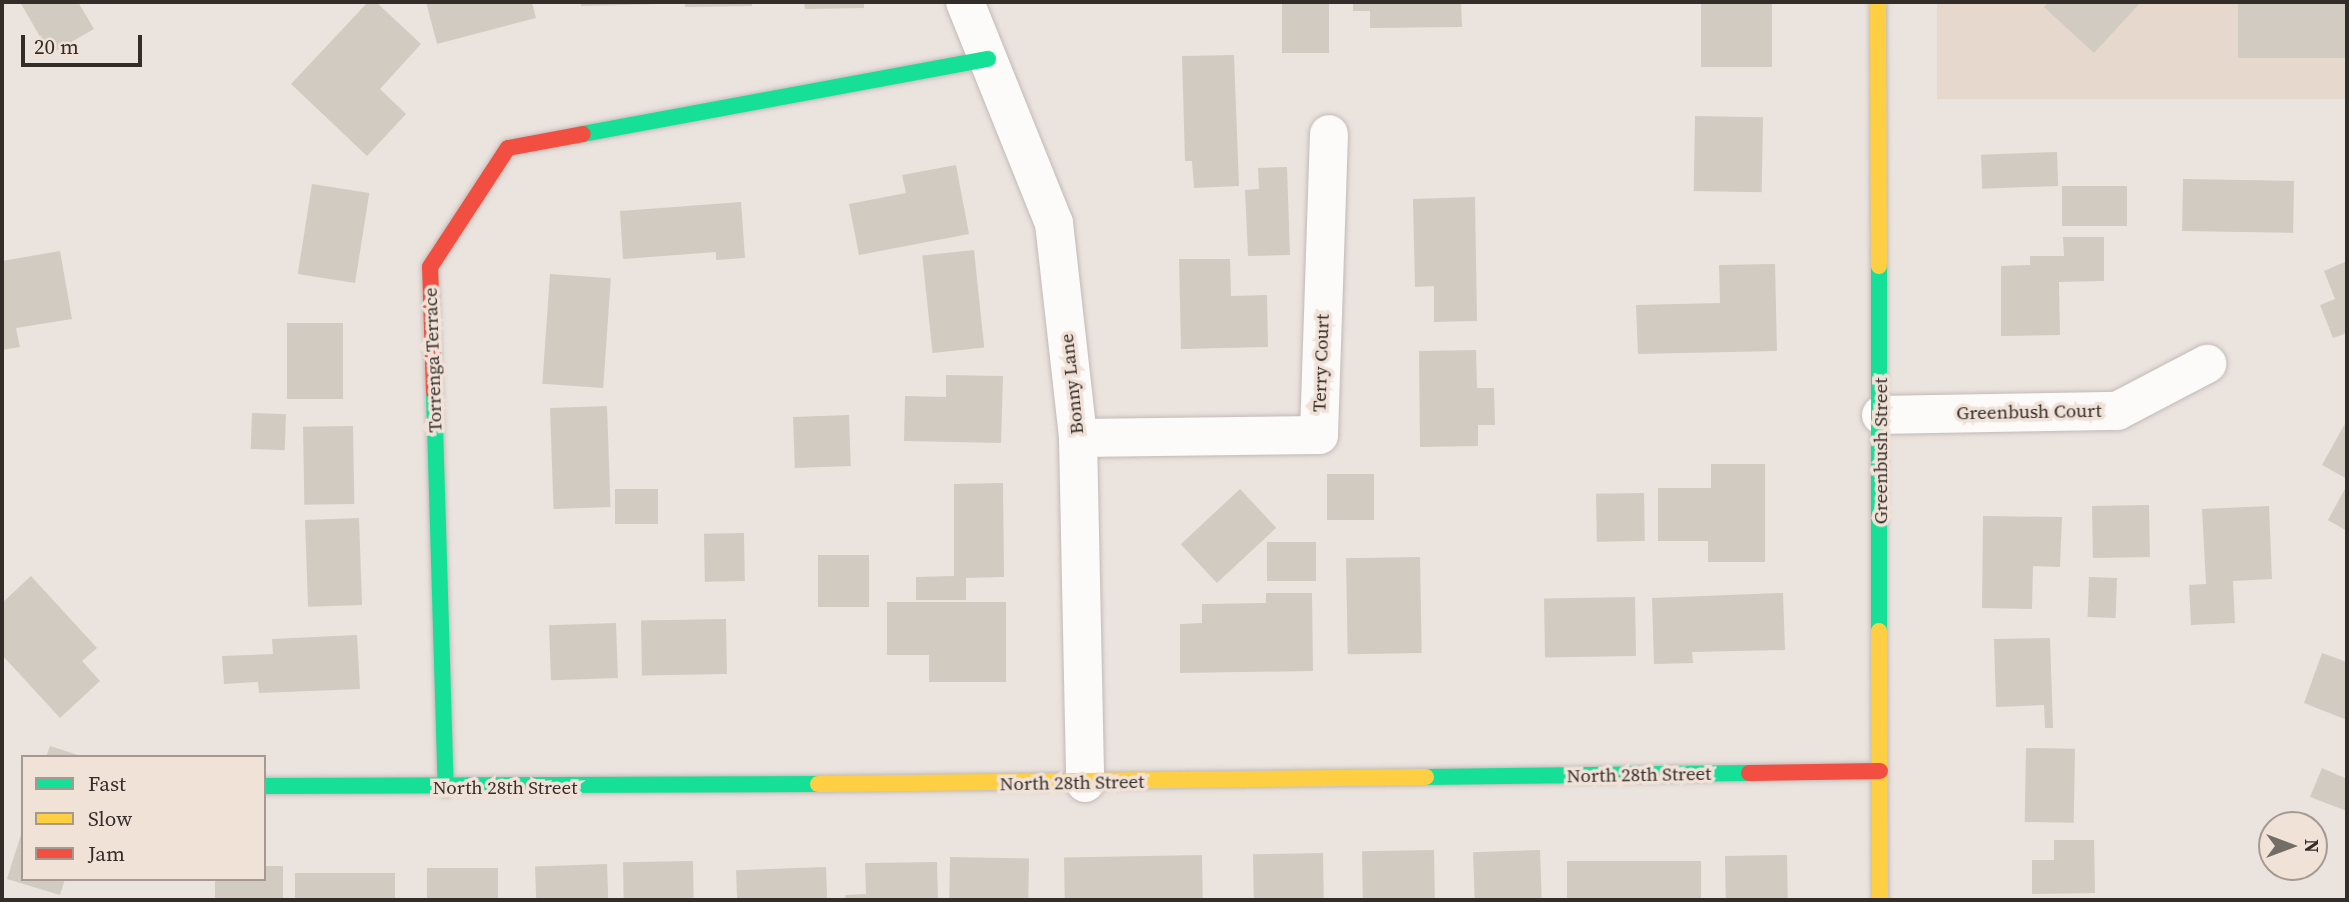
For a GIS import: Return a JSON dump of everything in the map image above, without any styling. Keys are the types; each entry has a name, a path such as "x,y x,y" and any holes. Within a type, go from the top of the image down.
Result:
{"street":[{"name":"Bonny Lane","path":"965,2 1054,223 1078,438 1085,783"},
{"name":"Greenbush Street","path":"1878,2 1880,900"},
{"name":"Torrenga Terrace","path":"446,789 430,267 508,148 988,59"},
{"name":"Terry Court","path":"1078,438 1319,435 1329,134"},
{"name":"Greenbush Court","path":"1881,415 2117,411 2207,364"},
{"name":"North 28th Street","path":"266,786 446,789 1880,771"}],"shaded area":[{"path":"1937,2 2347,2 2347,99 1937,99"}],"building":[{"path":"20,2 78,2 94,29 50,54"},
{"path":"368,2 376,2 421,44 380,89 406,114 367,156 291,84"},
{"path":"426,2 532,2 536,18 437,44"},
{"path":"581,2 661,2 661,4 581,6"},
{"path":"685,2 752,2 752,6 685,7"},
{"path":"804,2 864,2 864,8 805,9"},
{"path":"1282,2 1329,2 1329,53 1282,53"},
{"path":"1353,2 1461,2 1462,27 1370,28 1370,11 1353,11"},
{"path":"1701,2 1772,2 1772,67 1701,67"},
{"path":"2049,2 2141,2 2094,53 2044,7"},
{"path":"2238,2 2347,2 2347,58 2238,58"},
{"path":"1234,55 1239,186 1194,188 1192,161 1185,161 1182,56"},
{"path":"1695,116 1763,117 1762,192 1694,191"},
{"path":"2057,152 2058,186 1982,189 1981,155"},
{"path":"956,165 969,234 859,255 849,204 906,193 902,175"},
{"path":"1287,167 1290,255 1248,256 1245,190 1259,189 1258,168"},
{"path":"2183,179 2294,181 2293,233 2182,231"},
{"path":"312,184 369,193 355,283 298,274"},
{"path":"2062,186 2127,186 2127,226 2062,226"},
{"path":"1475,197 1477,321 1434,322 1434,286 1415,287 1413,199"},
{"path":"741,202 745,258 716,260 716,252 623,259 620,211"},
{"path":"2063,237 2104,237 2104,281 2059,282 2060,335 2001,336 2001,266 2030,265 2030,256 2064,256"},
{"path":"974,250 984,347 933,353 922,255"},
{"path":"60,251 72,319 16,328 20,347 2,350 2,261"},
{"path":"1179,259 1230,259 1231,296 1267,295 1268,347 1181,349"},
{"path":"2347,261 2347,333 2333,338 2320,305 2335,299 2324,271"},
{"path":"1775,264 1777,351 1638,354 1636,305 1720,303 1719,265"},
{"path":"550,274 611,278 603,388 542,384"},
{"path":"287,323 343,323 343,399 287,399"},
{"path":"1476,350 1477,388 1494,388 1495,425 1478,425 1478,446 1420,447 1419,351"},
{"path":"946,375 1003,376 1001,443 904,441 905,396 946,397"},
{"path":"607,406 611,507 554,509 550,408"},
{"path":"252,413 286,414 285,450 251,449"},
{"path":"849,415 851,466 795,468 793,417"},
{"path":"2347,420 2347,479 2322,465"},
{"path":"353,426 354,504 304,505 303,427"},
{"path":"1711,464 1765,464 1765,562 1708,562 1708,541 1658,541 1658,488 1711,488"},
{"path":"1327,474 1374,474 1374,520 1327,520"},
{"path":"1003,483 1004,577 966,578 966,600 916,600 916,577 954,576 954,484"},
{"path":"2347,485 2347,531 2328,520"},
{"path":"615,489 658,489 658,524 615,524"},
{"path":"1240,489 1276,528 1217,583 1181,544"},
{"path":"1644,493 1645,541 1597,542 1596,494"},
{"path":"2149,505 2150,557 2093,558 2092,506"},
{"path":"2269,506 2272,579 2233,581 2235,623 2191,625 2189,585 2206,584 2202,509"},
{"path":"1983,516 2062,517 2060,567 2033,566 2032,609 1982,608"},
{"path":"359,518 362,605 308,607 305,520"},
{"path":"744,533 745,581 705,582 704,534"},
{"path":"1267,542 1316,542 1316,581 1267,581"},
{"path":"818,555 869,555 869,607 818,607"},
{"path":"1420,557 1422,653 1348,654 1346,558"},
{"path":"31,576 97,648 82,661 100,681 60,718 2,655 2,603"},
{"path":"2089,577 2117,578 2116,618 2088,617"},
{"path":"1266,593 1312,593 1313,671 1180,673 1180,624 1202,623 1202,604 1266,603"},
{"path":"1783,593 1785,650 1692,652 1693,663 1654,664 1652,598"},
{"path":"1635,597 1636,656 1545,658 1544,599"},
{"path":"887,602 1006,602 1006,682 929,682 929,655 887,655"},
{"path":"726,619 727,674 642,675 641,620"},
{"path":"616,623 618,678 551,680 549,625"},
{"path":"357,635 360,689 259,693 258,682 224,684 222,656 273,654 272,639"},
{"path":"2050,638 2053,728 2045,728 2044,705 1996,707 1994,639"},
{"path":"2322,653 2347,662 2347,720 2304,703"},
{"path":"50,746 78,755 47,755"},
{"path":"2026,748 2075,749 2074,823 2025,822"},
{"path":"2322,768 2347,779 2347,811 2310,797"},
{"path":"21,834 21,881 64,881 60,895 7,879"},
{"path":"2054,840 2094,840 2095,893 2032,894 2032,860 2054,860"},
{"path":"1434,850 1435,900 1363,900 1362,851"},
{"path":"1540,850 1542,900 1475,900 1473,852"},
{"path":"1323,853 1324,900 1254,900 1253,854"},
{"path":"1202,855 1203,900 1065,900 1064,857"},
{"path":"1787,855 1788,900 1726,900 1725,856"},
{"path":"950,857 1029,858 1028,900 949,899"},
{"path":"693,861 694,900 624,900 623,862"},
{"path":"1567,861 1701,861 1701,900 1567,900"},
{"path":"937,862 938,900 846,900 845,895 866,894 865,863"},
{"path":"607,864 608,900 536,900 535,867"},
{"path":"266,866 283,866 283,900 215,900 215,881 266,881"},
{"path":"826,867 827,900 737,900 736,870"},
{"path":"427,868 498,868 498,900 427,900"},
{"path":"295,873 395,873 395,900 295,900"}],"traffic: fast":[{"path":"583,134 988,59"},
{"path":"1879,266 1879,631"},
{"path":"434,392 446,789"},
{"path":"1426,777 1749,773"},
{"path":"266,786 818,784"}],"traffic: slow":[{"path":"1878,2 1879,266"},
{"path":"1879,631 1880,900"},
{"path":"818,784 1426,777"}],"traffic: jam":[{"path":"434,392 430,267 508,148 583,134"},
{"path":"1749,773 1880,771"}]}
